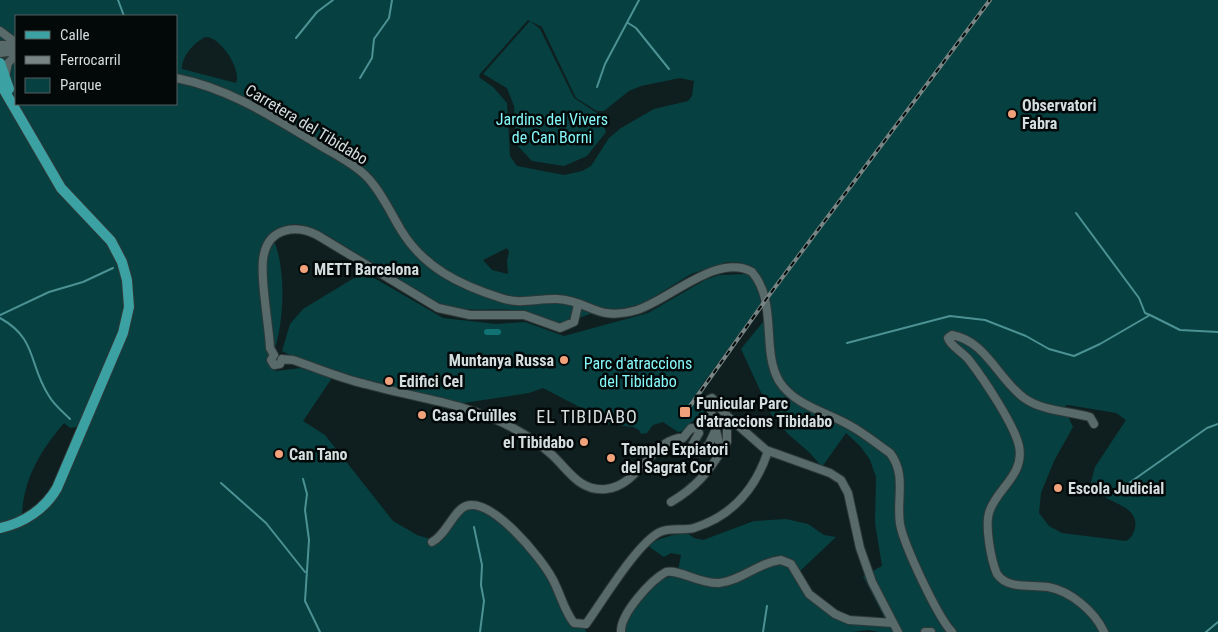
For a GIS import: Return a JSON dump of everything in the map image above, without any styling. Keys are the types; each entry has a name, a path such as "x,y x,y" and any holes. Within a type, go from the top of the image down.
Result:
{"main road":[{"path":"0,63 3,81 16,109 61,188 103,231 115,248 125,271 128,307 123,333 57,488 47,503 35,513 18,523 0,528"}],"street":[{"path":"0,31 15,42"},
{"path":"0,45 15,43"},
{"path":"0,53 15,51"},
{"path":"3,81 8,63 15,56"},
{"name":"Carretera del Tibidabo","path":"178,79 229,93 361,172 376,187 410,244 428,262 448,277 510,301 551,300 578,305 603,314 624,313 652,305 710,272 737,268 752,272 765,300 774,369 783,387 802,403 852,426 890,453 895,459 900,473 902,529 937,612 952,632"},
{"path":"578,305 574,322 560,328 524,315 470,315 450,312 425,302 317,235 303,229 292,228 274,237 264,254 270,348 274,355 279,355 282,359 293,360 364,384 468,408 499,421 545,448 571,477 591,488 606,489 622,484 667,444 681,438 691,428 696,428 699,433 691,447 694,452 700,453 709,444 716,429"},
{"path":"1094,424 1090,417 1050,408 1025,399 976,347 960,337 952,335 948,338 949,342 968,358 1009,423 1019,446 1020,456 1016,472 992,505 987,518 997,574 1010,584 1048,587 1060,591 1093,613 1104,632"},
{"path":"723,448 720,446 708,403 709,398 714,399 727,416 768,451 830,473 843,483 850,499 860,548 872,582 898,632"},
{"path":"671,502 690,490 702,479 723,448 726,442 727,416"},
{"path":"432,542 441,536 463,508 470,505 485,508 513,530 549,572 571,620 587,628 640,549 660,532 692,529 715,520 728,511 750,491 758,477 768,451"},
{"path":"621,632 624,617 630,608 666,572 673,571 701,581 724,582 781,560 791,564 809,594 835,614 849,620 893,623"},
{"path":"925,632 931,632"}],"green space":[{"path":"0,0 1218,0 1218,632 879,632 868,630 853,632 624,632 630,614 643,595 659,582 668,577 677,576 681,555 671,553 664,557 648,546 652,543 666,537 687,533 694,538 703,540 754,521 786,519 808,524 824,535 836,537 799,572 810,590 844,617 885,619 863,576 882,566 875,523 876,477 870,460 861,447 846,433 822,467 810,453 788,434 771,414 741,349 771,312 759,275 753,268 738,262 727,262 691,274 644,303 615,311 600,310 561,325 524,311 471,310 439,304 311,227 298,224 285,226 271,234 280,263 282,299 278,334 269,364 276,371 301,368 332,378 303,421 325,435 393,521 417,535 430,539 437,537 463,502 490,508 555,577 574,616 577,621 583,623 586,632 0,632","holes":["528,20 542,27 576,98 597,111 604,111 629,91 641,86 680,78 694,81 692,96 688,101 654,109 621,128 609,138 591,166 582,171 564,175 517,166 510,156 507,103 479,75","206,37 212,38 224,48 236,70 236,83 182,69 186,55","507,248 509,252 507,261 508,274 492,270 483,260","1065,406 1116,413 1126,420 1095,467 1091,482 1102,495 1125,508 1135,519 1135,528 1132,536 1126,541 1062,533 1049,526 1039,513 1041,493 1054,461 1073,427","64,423 70,428 80,426 50,492 41,502 22,516 23,502 30,477 41,455"]},
{"name":"Jardins del Vivers de Can Borni","path":"530,21 540,29 574,98 600,115 606,132 587,156 564,166 532,161 516,144 514,106 507,88 483,74"},
{"name":"Parc d'atraccions del Tibidabo","path":"364,272 443,318 496,324 525,322 564,336 648,313 705,280 719,275 748,274 754,281 762,302 699,389 703,393 697,401 700,404 698,407 707,414 700,423 695,419 683,431 678,432 663,422 653,425 647,433 641,434 639,430 633,427 606,424 593,414 543,388 529,393 457,404 379,387 296,358 282,351 290,324 303,309"}],"waterway":[{"path":"118,0 124,15"},
{"path":"296,38 317,12 333,0"},
{"path":"360,78 372,58 374,39 389,18 392,0"},
{"path":"597,87 605,64 639,0"},
{"path":"628,23 636,28 669,69"},
{"path":"1076,213 1139,298 1145,313 1150,315"},
{"path":"0,315 49,292 83,282 113,268"},
{"path":"847,343 950,316 985,320 1026,336 1049,349 1074,356 1100,344 1150,315 1180,330 1218,332"},
{"path":"0,318 12,326 27,343 42,384 56,405 70,419"},
{"path":"487,332 498,332"},
{"path":"1115,493 1207,428 1218,424"},
{"path":"303,479 307,494 305,510 309,540 305,601 320,632"},
{"path":"221,483 266,523 305,572"},
{"path":"474,527 482,565 481,585 484,601 480,632"},
{"path":"763,632 767,606"},
{"path":"1206,632 1218,622"}],"railway":[{"path":"688,409 767,298 990,0"}],"place":[{"name":"Observatori Fabra","path":"1012,114"},
{"name":"METT Barcelona","path":"304,269"},
{"name":"Muntanya Russa","path":"564,360"},
{"name":"Edifici Cel","path":"389,381"},
{"name":"Funicular Parc d'atraccions Tibidabo","path":"685,412"},
{"name":"Casa Cruïlles","path":"422,415"},
{"name":"el Tibidabo","path":"584,442"},
{"name":"Can Tano","path":"279,454"},
{"name":"Temple Expiatori del Sagrat Cor","path":"611,458"},
{"name":"Escola Judicial","path":"1058,488"}],"district":[{"name":"EL TIBIDABO","path":"587,417"}]}
